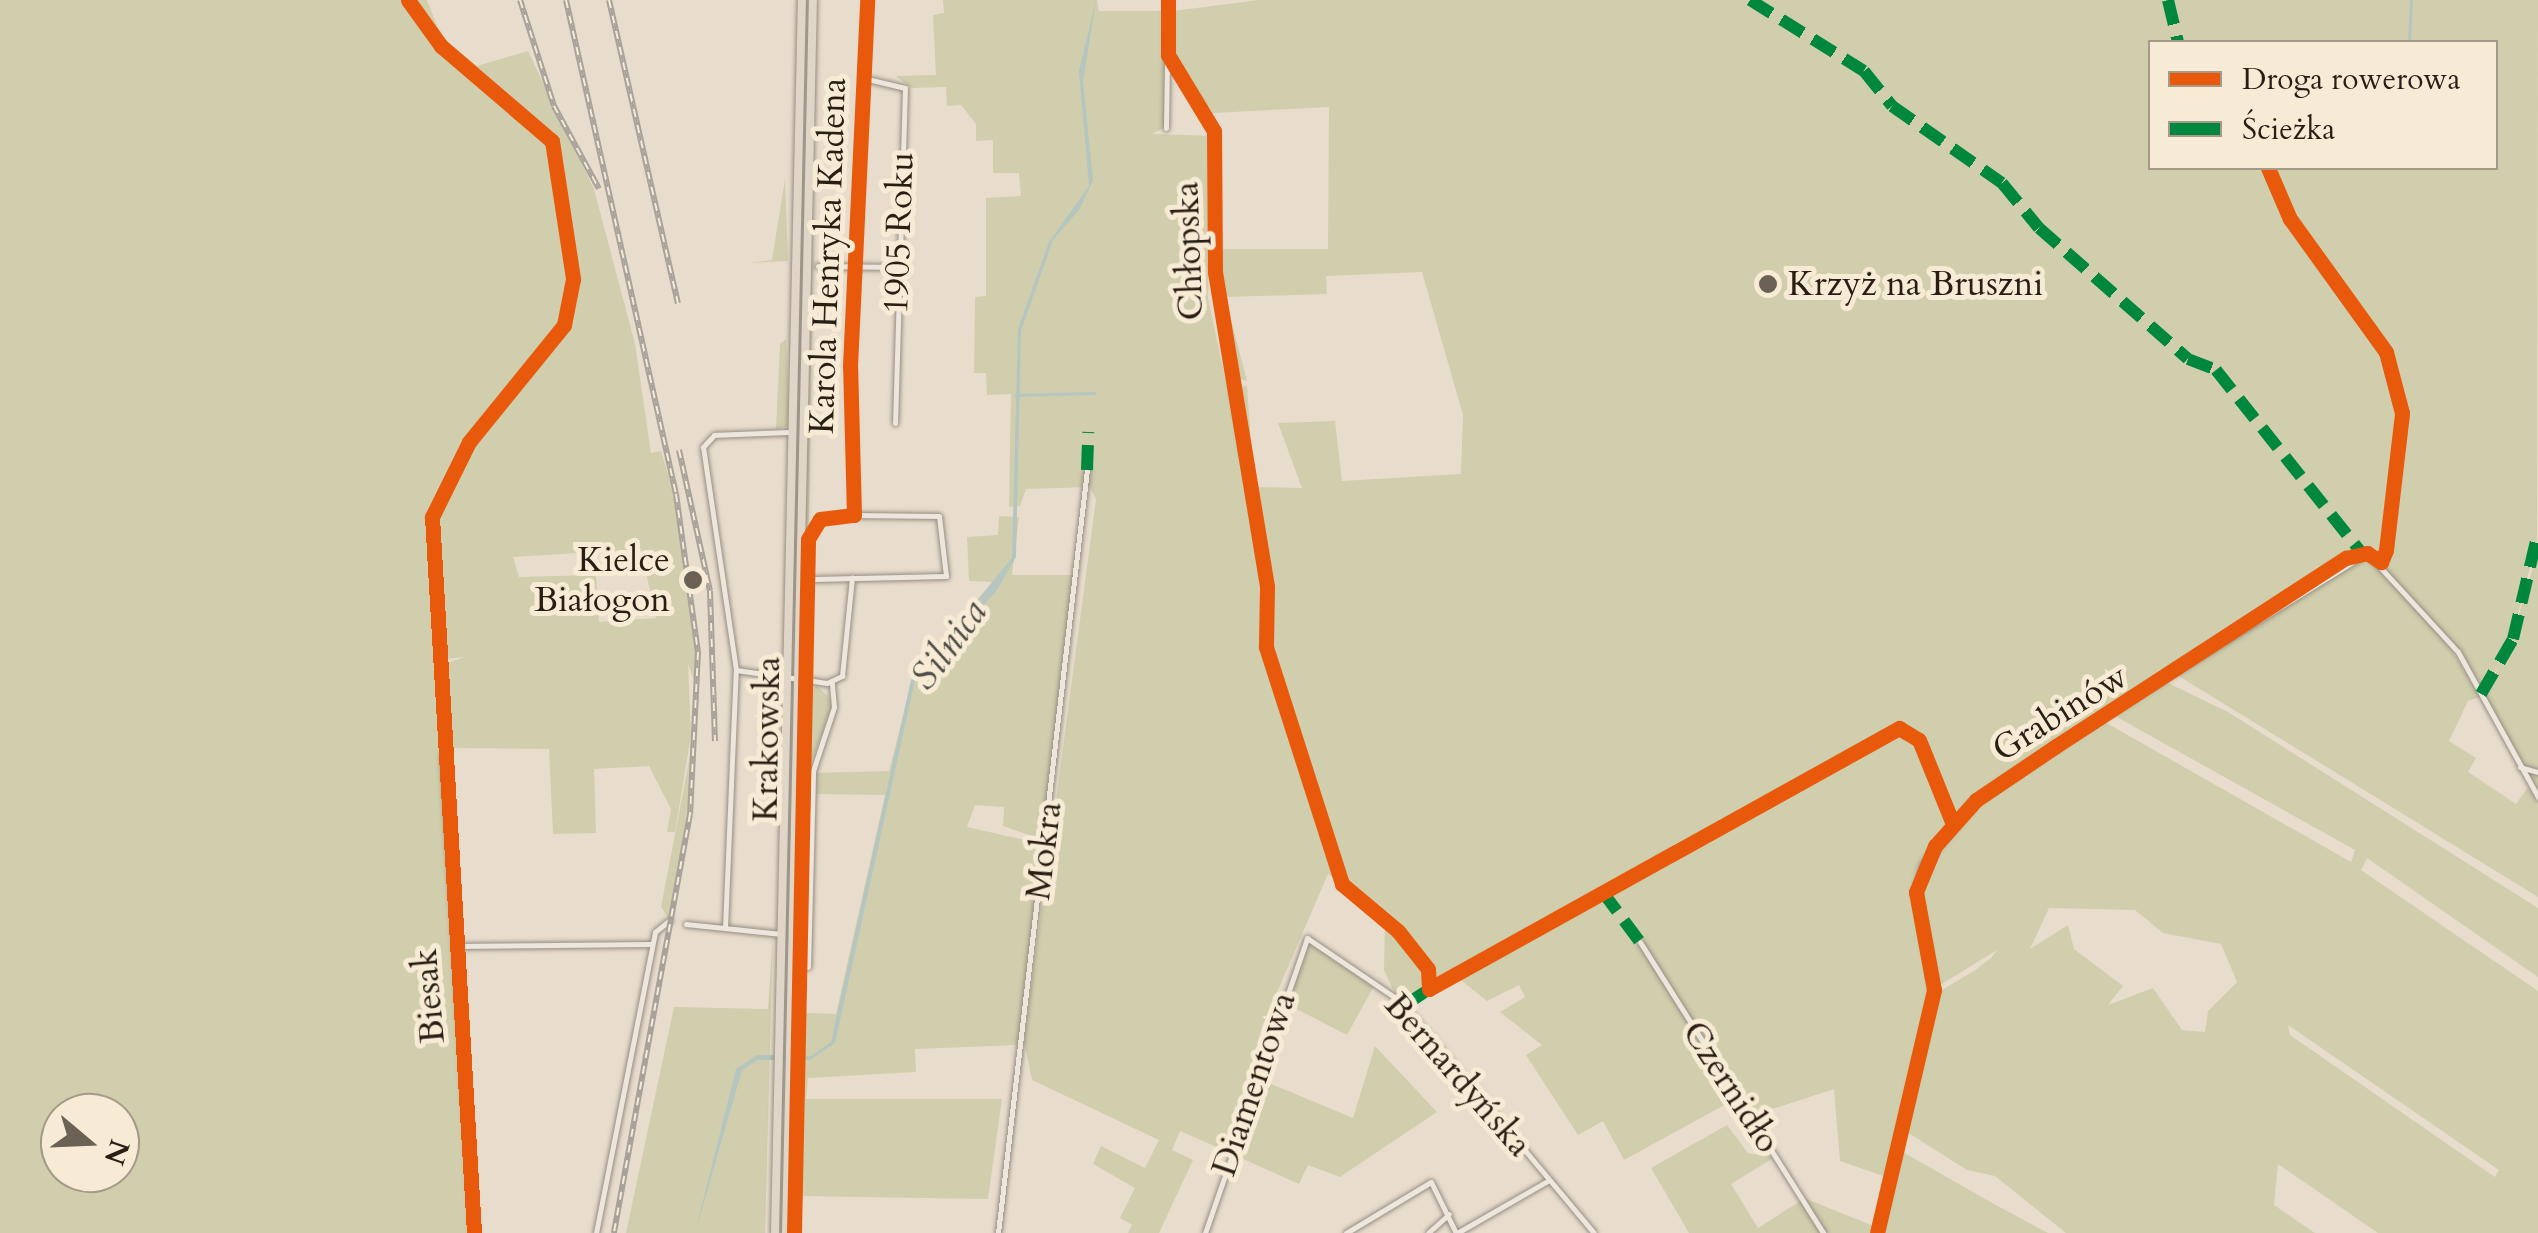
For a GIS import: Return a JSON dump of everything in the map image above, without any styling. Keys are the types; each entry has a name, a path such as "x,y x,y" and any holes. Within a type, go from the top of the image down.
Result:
{"main road":[{"name":"Krakowska","path":"775,1233 802,0"},
{"name":"Krakowska","path":"786,1233 813,0"}],"street":[{"name":"Karola Henryka Kadena","path":"852,578 946,576 939,516 854,514 854,267 867,0"},
{"path":"1166,128 1168,0"},
{"name":"Chłopska","path":"1168,55 1214,130 1215,272 1246,458"},
{"name":"1905 Roku","path":"863,78 904,88 895,423"},
{"path":"818,266 898,268"},
{"name":"Krakowska","path":"725,928 736,670 703,447 714,435 793,432"},
{"name":"Mokra","path":"998,1233 1086,470"},
{"name":"Grabinów","path":"1877,1233 1934,990 1916,892 1928,856 1982,795 2361,552 2381,562 2458,652 2520,767"},
{"path":"736,670 832,682 848,668 852,578 814,579"},
{"name":"Krakowska","path":"808,967 813,771 834,707 832,682"},
{"name":"Biesak","path":"442,754 474,1233"},
{"path":"2520,767 2538,772"},
{"path":"2520,767 2538,797"},
{"path":"596,1233 652,944 658,922 670,920"},
{"path":"686,924 782,934"},
{"path":"792,926 809,925"},
{"name":"Bernardyńska","path":"1307,938 1400,1001 1594,1233"},
{"name":"Diamentowa","path":"1205,1233 1307,938"},
{"name":"Czernidło","path":"1640,942 1824,1233"},
{"path":"454,946 652,944"},
{"path":"1346,1233 1431,1182 1456,1233 1549,1180"},
{"path":"1428,1233 1449,1214"}],"shaded area":[{"path":"0,0 427,0 441,36 477,66 528,51 594,189 635,344 651,453 661,451 673,491 697,661 694,733 694,681 688,663 691,735 675,832 667,832 671,809 649,766 594,769 596,833 553,834 549,749 447,748 447,663 465,657 446,659 435,592 440,662 432,670 441,667 472,1233 0,1233","holes":["641,549 656,618 599,622 596,575 519,577 513,557"]},
{"path":"943,0 1097,0 1099,11 1166,11 1164,128 1152,134 1213,136 1208,298 1269,586 1238,387 1247,386 1254,487 1302,488 1278,423 1335,421 1342,481 1461,474 1463,415 1422,272 1326,276 1327,294 1225,297 1247,381 1234,377 1219,249 1328,249 1329,107 1213,113 1176,63 1173,11 1259,0 2538,0 2537,541 2511,641 2538,550 2538,794 2484,696 2499,666 2483,691 2459,650 2448,644 2480,697 2468,701 2449,741 2476,758 2468,772 2516,804 2528,787 2538,802 2538,897 2177,675 2218,647 2063,738 1980,795 1954,821 1952,807 1936,776 1952,823 1930,849 1916,879 1918,892 1927,859 1984,796 2103,721 2351,862 2355,850 2115,716 2168,683 2228,712 2538,908 2538,977 2367,858 2361,870 2538,991 2538,1233 2378,1233 2278,1164 2274,1205 2315,1233 2066,1233 1995,1176 1967,1170 1907,1132 1915,1084 1889,1178 1840,1161 1834,1089 1754,1115 1735,1088 1737,1098 1624,1160 1603,1121 1578,1135 1526,1055 1542,1045 1500,1012 1525,997 1519,985 1487,1001 1453,974 1408,998 1395,994 1384,970 1385,919 1334,865 1339,882 1328,874 1262,1027 1228,1152 1180,1131 1172,1150 1193,1160 1159,1233 1128,1233 1132,1225 1120,1218 1135,1188 1093,1164 1101,1146 1145,1168 1159,1140 1032,1080 1024,1042 1096,499 1090,487 1026,489 1020,506 1009,507 1011,394 987,395 986,373 974,373 975,297 986,296 986,198 1021,196 1019,173 993,173 993,140 976,141 976,124 961,105 947,106 946,87 911,88 896,76 936,75 933,15 944,13","holes":["1920,901 1937,987 1997,950 1974,971 1935,994","2049,908 2135,910 2163,933 2221,944 2237,982 2208,1011 2205,1032 2182,1030 2153,988 2108,1005 2123,986 2074,949 2068,925 2030,949","2288,1025 2499,1170 2495,1177 2290,1035"]},
{"path":"1096,0 1083,82 1093,180 1079,210 1053,240 1021,331 1016,557 997,590 915,680 835,1043 810,1060 758,1060 742,1070 695,1233 736,1069 757,1055 811,1056 831,1042 911,680 1012,558 1018,329 1049,242 1089,186 1079,71"},
{"path":"804,122 804,252 795,658 793,583"},
{"path":"785,179 788,261 747,263 772,260"},
{"path":"813,217 809,516 806,552 805,526"},
{"path":"786,339 790,426 776,429 780,344"},
{"path":"999,516 1019,517 1012,575 1074,575 1043,840 1003,826 1004,807 975,805 967,827 1042,844 1020,1045 915,1049 916,1072 808,1078 806,1099 1002,1099 988,1199 798,1196 803,929 805,1013 836,1014 885,795 813,794 814,773 889,771 916,666 994,582 969,581 967,537 998,535"},
{"path":"816,685 834,702 811,763 803,923 808,698"},
{"path":"809,687 805,697 800,923 799,778 803,697"},
{"path":"790,697 789,942 785,942"},
{"path":"694,736 692,781 670,920 661,907"},
{"path":"773,936 765,1233 626,1233 674,1007 768,1009"},
{"path":"1310,942 1374,986 1347,1035 1285,1003"},
{"path":"1375,1046 1437,1112 1340,1177 1308,1165 1299,1184 1232,1154 1257,1078 1353,1118"},
{"path":"1727,1125 1748,1153 1775,1157 1731,1184 1758,1228 1802,1200 1821,1233 1689,1233 1651,1168"},
{"path":"1901,1151 1994,1204 2048,1233 1879,1233"},
{"path":"1804,1198 1876,1227 1875,1233 1825,1233"}],"waterway":[{"path":"2409,40 2411,0"},
{"path":"1016,395 1094,393"}],"railway":[{"path":"520,0 554,106 599,189"},
{"path":"566,0 676,494 698,652 690,814 614,1233"},
{"path":"609,0 678,303"},
{"path":"679,450 710,591 715,741"}],"marked path":[{"path":"1750,0 1864,71 1892,106 2002,183 2039,228 2188,359 2216,370 2361,552"},
{"path":"2168,0 2178,40"},
{"path":"1087,470 1088,432"},
{"path":"2481,694 2513,639 2538,532"},
{"path":"1602,891 1640,942"},
{"path":"1404,1006 1434,986"}],"cycle path":[{"path":"408,0 441,46 552,141 573,279 564,325 469,442 432,517 474,1233"},
{"path":"794,1233 808,539 820,519 854,515 850,366 867,0"},
{"path":"1168,0 1168,55 1214,131 1215,272 1267,587 1266,647 1342,884 1398,931 1428,969 1429,989 1899,728 1919,740 1953,824"},
{"path":"1877,1233 1934,990 1916,892 1935,846 1976,800 2056,746 2346,558 2367,553 2381,562 2386,550 2402,413 2386,352 2290,219 2269,170"}],"place":[{"name":"Krzyż na Bruszni","path":"1768,284"},
{"name":"Kielce Białogon","path":"693,580"}],"water label":[{"name":"Silnica","path":"949,645"}]}
